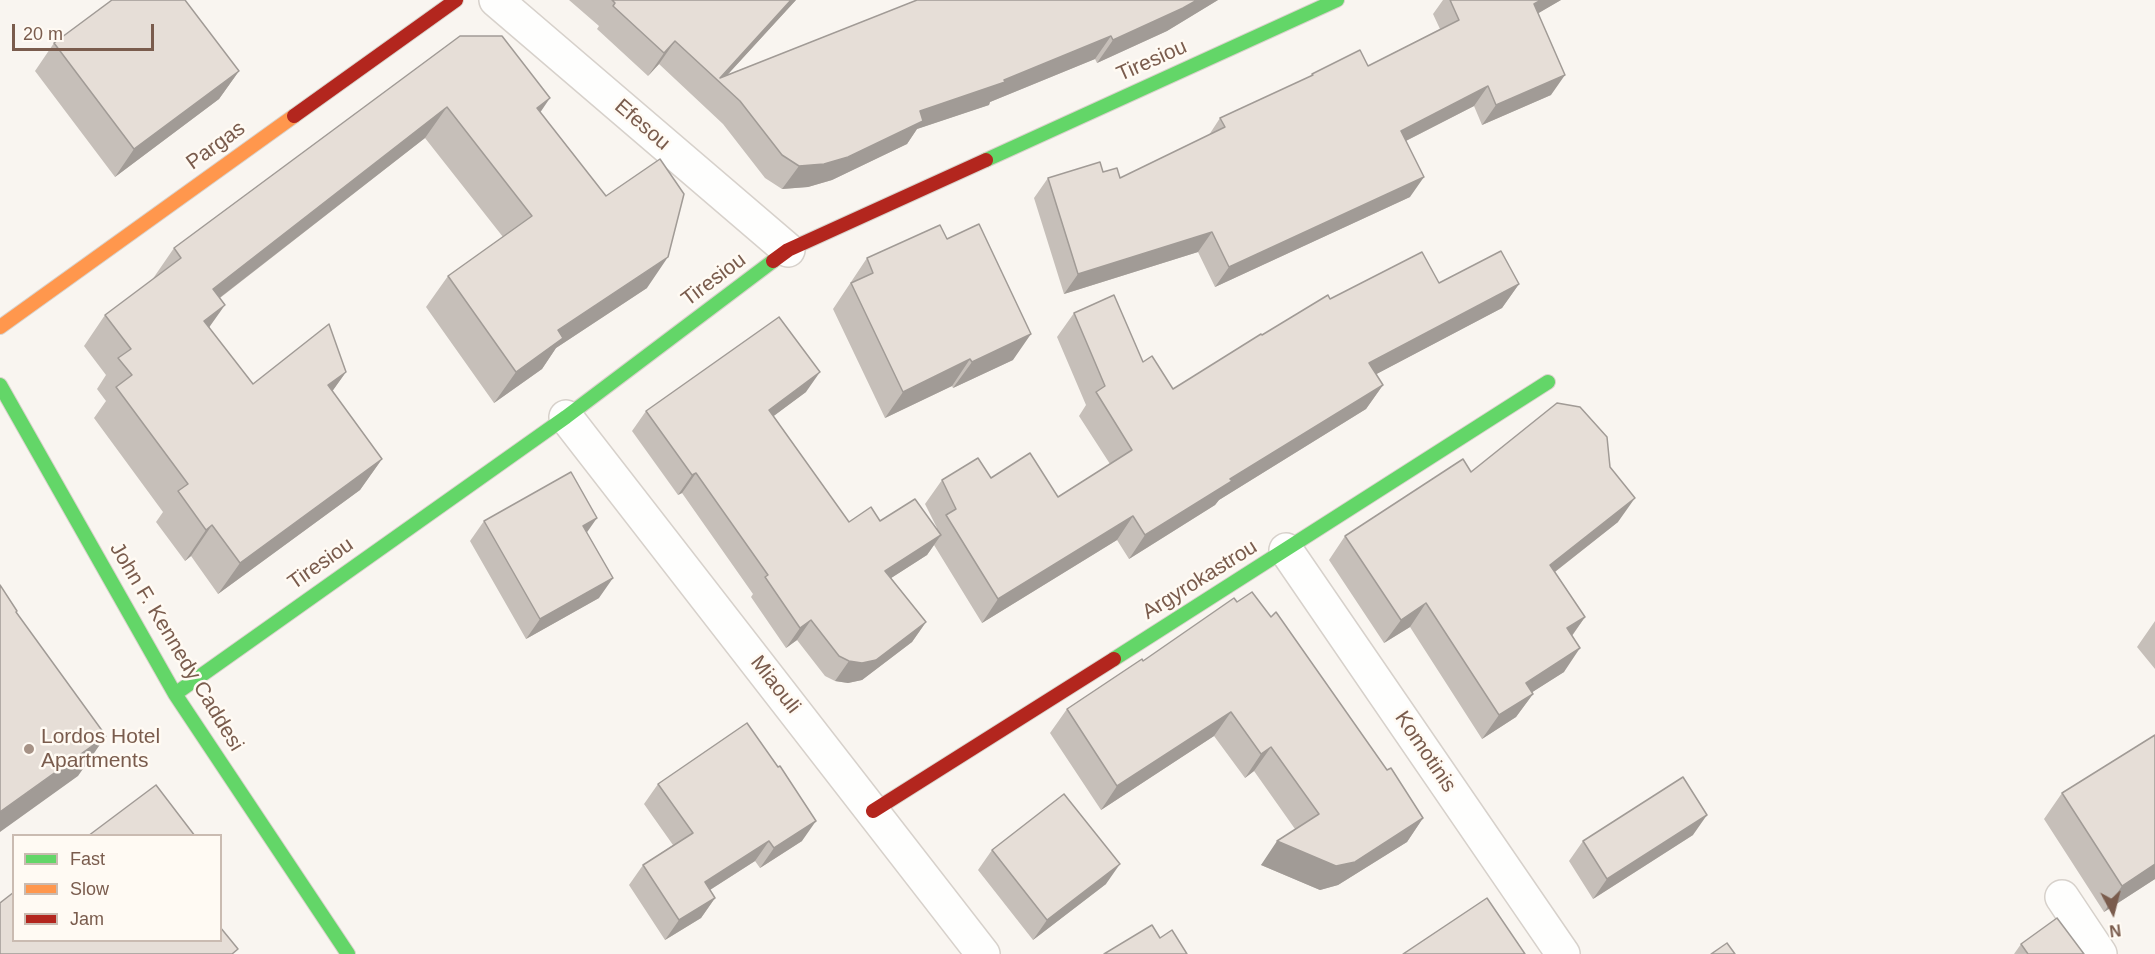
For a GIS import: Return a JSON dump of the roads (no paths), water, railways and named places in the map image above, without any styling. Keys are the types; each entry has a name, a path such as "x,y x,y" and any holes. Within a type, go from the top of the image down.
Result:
{"street":[{"name":"Pargas","path":"0,327 456,0"},
{"name":"Efesou","path":"496,0 788,250"},
{"name":"Tiresiou","path":"175,694 567,417 788,250 1337,0"},
{"name":"Argyrokastrou","path":"873,811 1548,382"},
{"name":"John F. Kennedy Caddesi","path":"0,385 175,694 348,954"},
{"name":"Miaouli","path":"567,417 983,954"},
{"name":"Komotinis","path":"1287,550 1563,954"},
{"path":"2062,897 2100,954"}],"place":[{"name":"Lordos Hotel Apartments","path":"29,749"}]}
